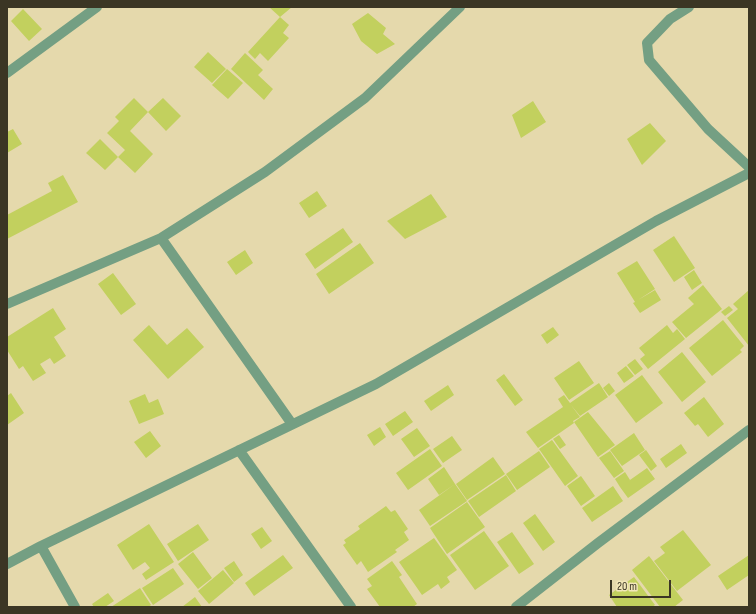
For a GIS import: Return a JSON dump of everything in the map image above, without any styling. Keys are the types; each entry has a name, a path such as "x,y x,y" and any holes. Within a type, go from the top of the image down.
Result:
{"street":[{"path":"7,73 97,7"},
{"path":"7,304 161,238 265,172 365,98 460,7"},
{"path":"689,7 670,19 647,43 650,60 708,129 749,167"},
{"path":"7,564 41,546 376,384 656,221 749,173"},
{"path":"161,238 292,424"},
{"path":"516,607 598,543 749,430"},
{"path":"239,450 351,607"},
{"path":"41,546 75,607"}],"building":[{"path":"269,7 292,7 280,17"},
{"path":"23,9 42,29 29,41 11,21"},
{"path":"368,13 386,28 383,34 395,44 377,54 361,41 352,24"},
{"path":"280,17 289,25 283,33 289,38 268,61 260,53 255,59 248,52"},
{"path":"208,52 226,69 212,83 194,67"},
{"path":"245,53 263,70 258,75 273,89 264,100 231,69"},
{"path":"227,69 243,83 228,99 212,85"},
{"path":"134,98 148,112 130,131 153,154 135,173 118,157 125,150 107,133 119,121 115,117"},
{"path":"163,98 181,116 166,131 148,112"},
{"path":"533,101 546,122 521,138 512,115"},
{"path":"650,123 666,141 642,165 627,139"},
{"path":"13,129 22,144 7,153 7,132"},
{"path":"100,139 118,157 105,170 86,153"},
{"path":"63,175 78,202 7,239 7,215 52,191 48,183"},
{"path":"317,191 327,206 309,218 299,203"},
{"path":"431,194 447,217 405,239 387,221"},
{"path":"343,228 353,242 315,269 305,254"},
{"path":"674,236 695,268 674,282 653,250"},
{"path":"360,243 374,263 329,294 316,274"},
{"path":"245,250 253,263 236,275 227,262"},
{"path":"637,261 655,289 638,300 655,290 661,300 640,313 617,273"},
{"path":"694,270 702,283 692,290 684,277"},
{"path":"113,273 136,304 121,315 98,284"},
{"path":"703,285 722,309 686,338 672,322 694,304 688,298"},
{"path":"749,290 749,346 727,318 738,309 733,304"},
{"path":"729,306 733,310 725,316 721,312"},
{"path":"53,308 66,329 54,337 66,356 54,364 50,358 40,364 46,373 33,381 23,366 19,369 7,350 7,337"},
{"path":"723,320 744,346 740,350 742,352 712,376 689,348"},
{"path":"149,325 167,345 187,328 204,347 168,379 133,340"},
{"path":"667,325 673,333 677,329 685,339 648,369 640,359 645,355 639,348"},
{"path":"553,327 559,335 547,344 541,335"},
{"path":"682,352 706,382 682,402 658,372"},
{"path":"635,359 643,369 635,375 627,365"},
{"path":"579,361 594,383 569,400 554,378"},
{"path":"626,366 634,376 624,383 617,373"},
{"path":"504,374 523,400 515,406 496,380"},
{"path":"642,375 663,403 636,423 615,395"},
{"path":"599,383 608,397 580,416 571,405 580,417 573,421 574,423 538,448 526,432 563,407 558,399 564,395 570,403"},
{"path":"609,383 615,391 609,396 603,388"},
{"path":"448,385 454,395 431,411 424,401"},
{"path":"11,393 24,413 7,425 7,396"},
{"path":"145,394 149,403 158,399 164,414 139,424 129,401"},
{"path":"704,397 724,424 708,437 698,424 695,426 684,413"},
{"path":"405,411 413,422 393,436 385,424"},
{"path":"588,412 615,445 598,457 574,422"},
{"path":"380,427 386,437 374,446 367,435"},
{"path":"417,428 430,446 414,457 401,439"},
{"path":"150,431 161,446 146,458 134,442"},
{"path":"634,433 645,450 622,466 610,450"},
{"path":"559,435 566,445 560,449 553,439"},
{"path":"452,436 462,450 443,463 433,449"},
{"path":"552,440 578,476 565,486 539,449"},
{"path":"681,444 687,453 666,468 660,459"},
{"path":"430,449 442,466 408,490 396,473"},
{"path":"646,450 657,466 651,471 639,455"},
{"path":"539,451 550,467 517,490 506,474"},
{"path":"610,451 624,471 614,478 599,458"},
{"path":"493,457 505,474 467,500 456,484"},
{"path":"444,467 455,484 439,495 428,479"},
{"path":"647,468 655,479 628,498 620,487"},
{"path":"625,472 630,480 620,487 615,479"},
{"path":"506,475 516,491 479,517 468,501"},
{"path":"581,476 595,496 581,506 567,486"},
{"path":"455,484 467,501 430,526 419,510"},
{"path":"613,486 623,501 592,522 582,508"},
{"path":"467,502 485,527 447,554 430,528"},
{"path":"386,506 391,512 395,510 408,529 404,532 409,540 395,550 397,552 368,572 361,561 357,565 343,545 346,543 344,540 360,529 358,526"},
{"path":"535,514 555,542 543,551 523,523"},
{"path":"149,524 174,562 146,580 142,574 150,568 145,562 133,570 117,545"},
{"path":"198,524 209,540 178,561 167,544"},
{"path":"262,527 272,541 261,549 251,534"},
{"path":"683,530 711,565 677,591 654,561 665,553 660,547"},
{"path":"484,531 509,566 475,590 450,555"},
{"path":"512,532 534,564 519,574 497,542"},
{"path":"434,538 457,570 447,577 450,582 441,589 438,584 422,595 399,562"},
{"path":"193,552 212,578 198,589 178,564"},
{"path":"283,555 293,568 254,596 245,583"},
{"path":"749,555 749,575 727,590 718,576"},
{"path":"649,556 683,600 674,607 660,607 632,570"},
{"path":"234,561 243,575 234,582 224,568"},
{"path":"392,561 402,575 399,577 417,604 413,607 380,607 367,589 372,586 367,579"},
{"path":"173,568 184,584 153,605 142,588"},
{"path":"223,570 234,583 209,604 198,591"},
{"path":"634,577 655,605 652,607 617,607 609,595"},
{"path":"140,588 151,605 148,607 111,607"},
{"path":"108,593 114,601 105,607 94,607 92,604"},
{"path":"195,597 202,607 182,607"}]}
